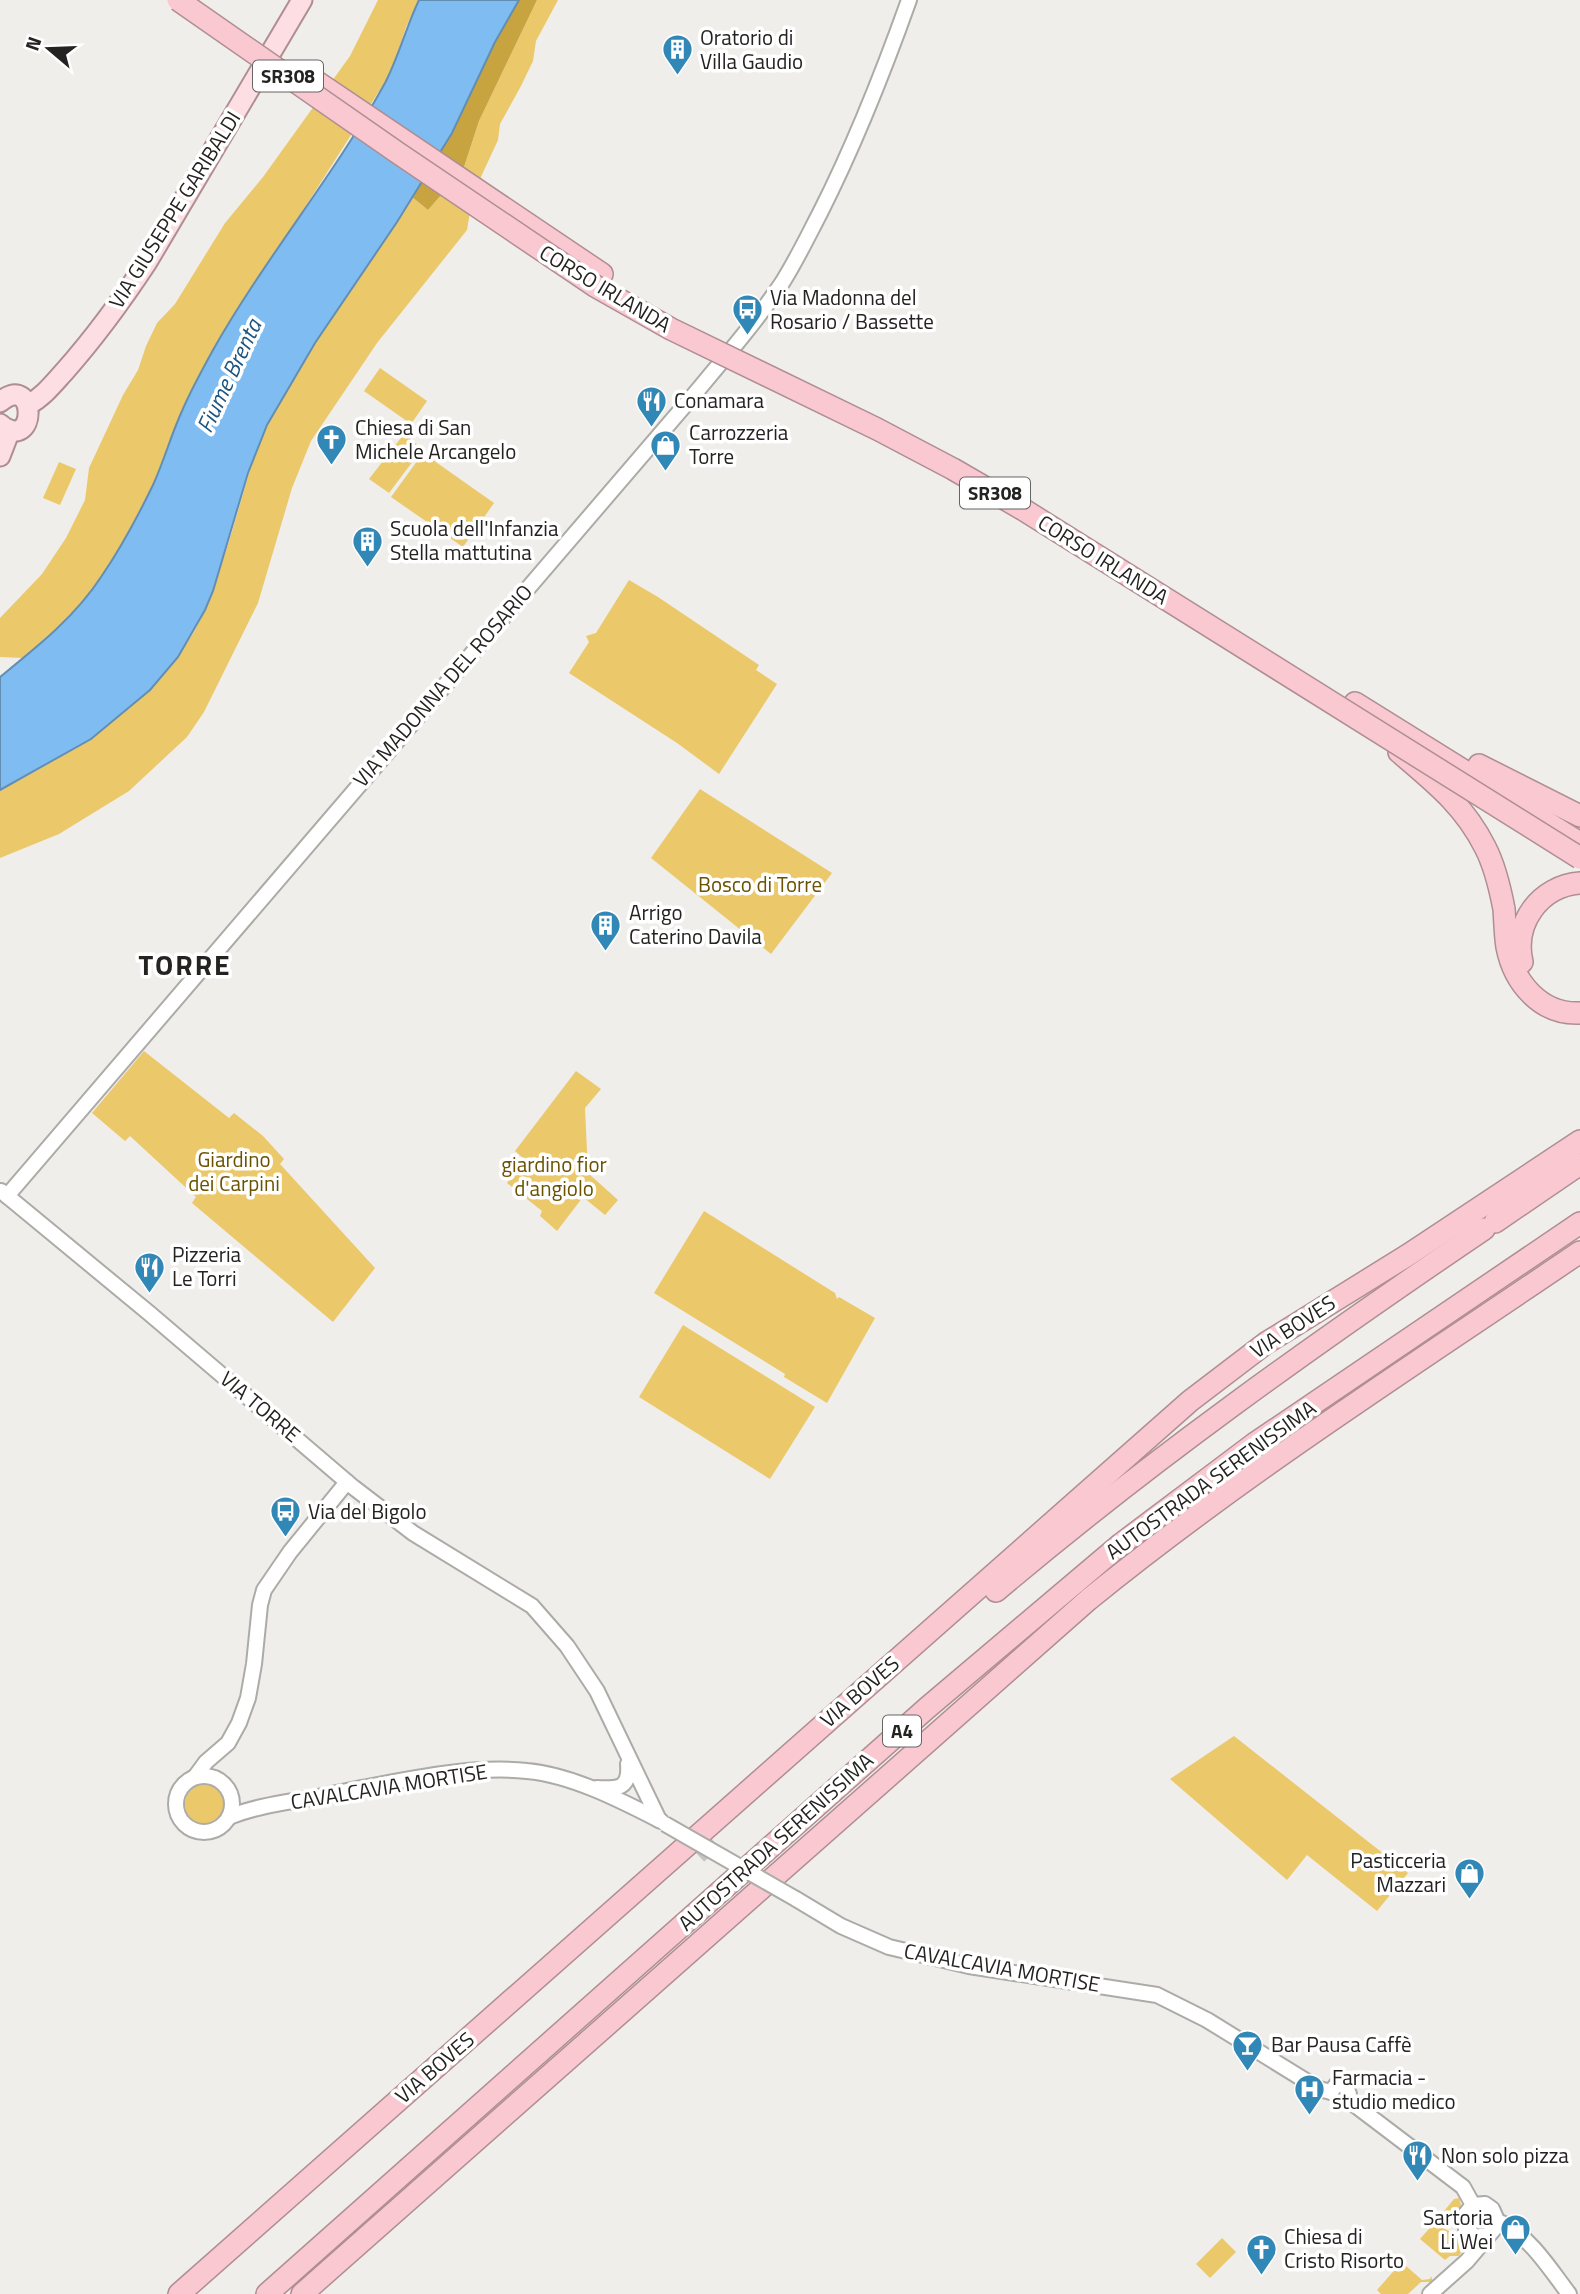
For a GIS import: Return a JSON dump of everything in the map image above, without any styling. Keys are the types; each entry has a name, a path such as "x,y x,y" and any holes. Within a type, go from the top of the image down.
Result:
{"highway":[{"name":"SR308","path":"178,0 401,147"},
{"name":"SR308","path":"202,0 401,147"},
{"name":"CORSO IRLANDA","path":"401,147 602,274 678,317 882,416 1031,498 1580,842"},
{"name":"CORSO IRLANDA","path":"401,147 595,286 671,329 877,429 1024,510 1580,858"},
{"path":"1355,703 1580,816"},
{"path":"1373,730 1455,800 1474,826 1497,876 1504,910 1507,947 1513,968 1553,1010 1580,1013"},
{"path":"1580,883 1567,884 1534,904 1523,923 1519,940 1521,959 1536,994 1554,1001 1580,1005"},
{"name":"VIA BOVES","path":"179,2294 1190,1401 1266,1343 1408,1255 1580,1141"},
{"name":"VIA BOVES","path":"713,1839 952,1628 1100,1505 1292,1360 1580,1164"},
{"name":"AUTOSTRADA SERENISSIMA","path":"267,2294 927,1708 1121,1544 1254,1444 1580,1223"},
{"name":"AUTOSTRADA SERENISSIMA","path":"302,2294 1080,1607 1151,1549 1263,1466 1580,1252"},
{"name":"VIA BOVES","path":"201,2294 697,1854"}],"main road":[{"name":"VIA GIUSEPPE GARIBALDI","path":"5,427 25,425 30,416 28,405 49,389 81,354 121,302 302,0"},
{"path":"0,402 13,396 24,400 28,405"},
{"path":"0,456 5,427"}],"street":[{"name":"VIA MADONNA DEL ROSARIO","path":"4,1193 692,397 761,313 786,276 832,189 889,58 909,0"},
{"name":"VIA TORRE","path":"4,1193 347,1482 413,1533 532,1606 567,1646 597,1691 628,1759"},
{"path":"195,1777 212,1776 226,1785 233,1801 229,1817 222,1826 205,1832 194,1830 184,1824 177,1813 176,1800 184,1783 195,1777 206,1762 228,1743 239,1723 248,1698 264,1590 290,1552 347,1482"},
{"path":"628,1759 662,1822"},
{"name":"CAVALCAVIA MORTISE","path":"229,1817 244,1811 480,1769 530,1771 590,1787 615,1789 626,1783 629,1777 628,1759"},
{"name":"CAVALCAVIA MORTISE","path":"590,1787 662,1822 841,1926 889,1947 969,1966 1167,1998 1319,2089 1331,2092 1334,2101 1339,2103 1347,2099 1463,2187 1473,2205"},
{"path":"1430,2294 1471,2256 1485,2232 1496,2215 1490,2207 1480,2203 1473,2205 1465,2213 1463,2223 1466,2229 1485,2232 1502,2223 1518,2234 1542,2259 1569,2294"}],"green space":[{"path":"378,0 419,0 406,27 394,65 213,351 181,413 153,485 120,547 77,609 23,658 0,657 0,618 42,574 66,538 85,500 89,468 123,395 138,370 157,323 175,304 225,223 263,177 350,56"},
{"path":"537,0 558,0 536,41 533,61 500,124 498,140 473,194 467,230 377,343 311,441 292,488 258,603 204,712 187,737 129,791 59,834 0,858 0,790 98,732 128,709 179,655 199,623 214,587 257,447 282,396 412,197 428,210 463,170 479,121"},
{"path":"380,368 427,401 411,424 364,391"},
{"path":"404,434 422,449 389,493 369,479"},
{"path":"423,453 494,503 463,547 391,497"},
{"path":"59,462 76,469 60,505 43,498"},
{"path":"629,580 759,665 756,670 777,684 719,774 677,743 569,673 589,642 586,636 596,633"},
{"name":"Bosco di Torre","path":"700,789 832,873 771,954 651,858"},
{"name":"Giardino dei Carpini","path":"144,1051 229,1118 234,1113 263,1136 284,1159 280,1164 375,1268 333,1322 192,1203 196,1197 130,1136 125,1141 92,1113"},
{"name":"giardino fior d'angiolo","path":"576,1071 601,1089 585,1108 588,1173 618,1200 605,1215 583,1197 557,1231 540,1216 542,1211 507,1183 524,1159 515,1151"},
{"path":"704,1211 835,1293 837,1299 839,1297 875,1318 827,1403 654,1293"},
{"path":"683,1325 815,1407 770,1479 639,1397"},
{"path":"1234,1736 1408,1873 1377,1911 1307,1855 1287,1880 1170,1779"},
{"path":"205,1784 213,1785 219,1790 224,1796 224,1812 219,1818 213,1823 205,1824 197,1823 191,1818 186,1812 185,1804 186,1796 191,1790 197,1785"},
{"path":"1459,2198 1459,2222 1450,2223 1440,2216 1454,2199"},
{"path":"1435,2222 1462,2240 1463,2249 1459,2256 1450,2256 1445,2260 1420,2239"},
{"path":"1222,2238 1236,2252 1210,2278 1196,2264"},
{"path":"1406,2257 1406,2266 1422,2280 1430,2279 1431,2276 1433,2282 1421,2282 1408,2294 1381,2294 1377,2290"}],"shaded area":[{"path":"519,0 537,0 479,121 463,170 428,210 412,197 452,133 495,42"}],"water":[{"name":"Fiume Brenta","path":"419,0 519,0 495,42 452,133 397,222 315,343 267,425 248,473 213,591 178,657 150,690 91,739 0,790 0,677 67,618 91,592 115,555 153,485 182,411 209,358 233,316 322,184 385,83"}],"tunnel":[{"path":"697,1854 713,1839"}],"place":[{"name":"Oratorio di Villa Gaudio","path":"677,77"},
{"name":"Via Madonna del Rosario / Bassette","path":"747,337"},
{"name":"Conamara","path":"651,428"},
{"name":"Chiesa di San Michele Arcangelo","path":"332,467"},
{"name":"Carrozzeria Torre","path":"666,472"},
{"name":"Scuola dell'Infanzia Stella mattutina","path":"367,568"},
{"name":"Arrigo Caterino Davila","path":"606,952"},
{"name":"Pizzeria Le Torri","path":"149,1294"},
{"name":"Via del Bigolo","path":"285,1539"},
{"name":"Pasticceria Mazzari","path":"1469,1900"},
{"name":"Bar Pausa Caffè","path":"1248,2072"},
{"name":"Farmacia - studio medico","path":"1309,2117"},
{"name":"Non solo pizza","path":"1418,2183"},
{"name":"Sartoria Li Wei","path":"1516,2257"},
{"name":"Chiesa di Cristo Risorto","path":"1261,2276"}],"district":[{"name":"TORRE","path":"185,965"}]}
